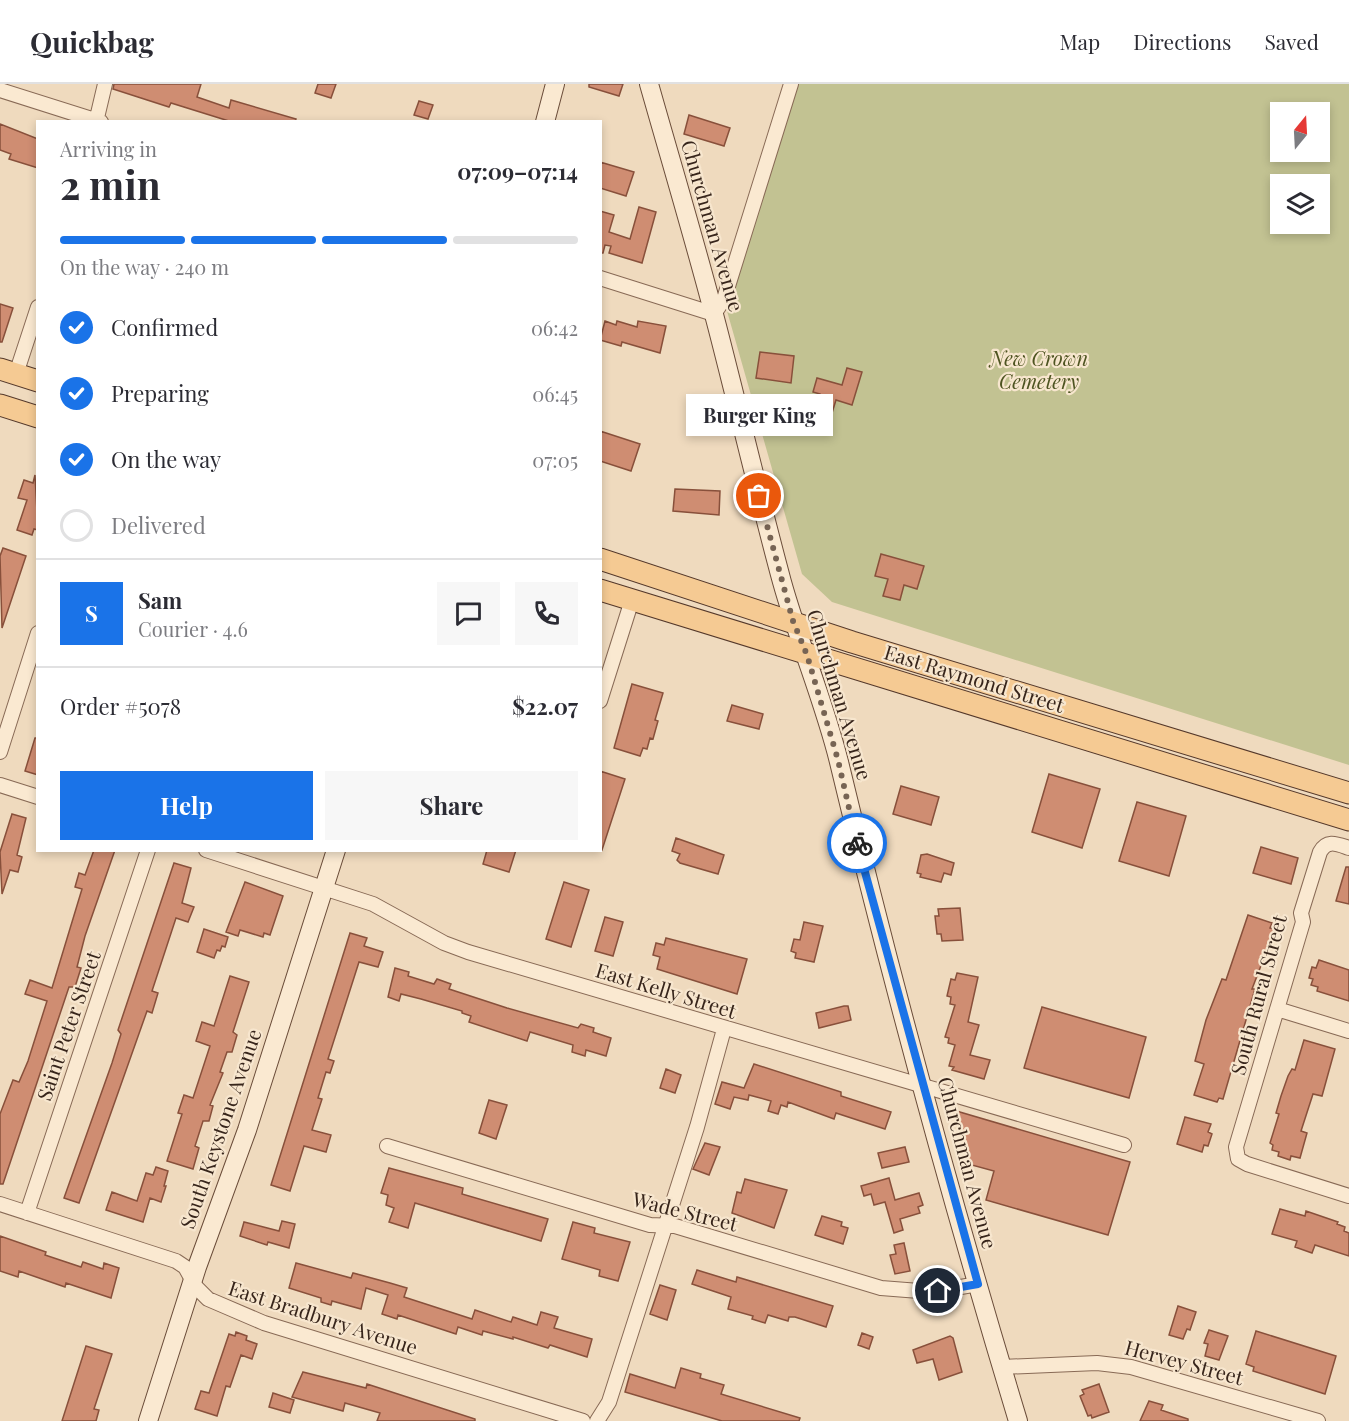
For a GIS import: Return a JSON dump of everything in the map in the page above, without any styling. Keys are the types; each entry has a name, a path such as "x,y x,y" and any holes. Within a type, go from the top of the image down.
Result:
{"main road":[{"path":"546,120 555,84"},
{"name":"Churchman Avenue","path":"649,84 714,314 754,478 793,621 807,655 838,760 851,821 922,1085 1018,1421"},
{"path":"8,372 36,380"},
{"path":"0,405 36,416"},
{"name":"East Raymond Street","path":"602,560 852,642 1349,793"},
{"name":"East Raymond Street","path":"602,591 1349,820"},
{"name":"South Keystone Avenue","path":"148,1421 193,1281 247,1130 335,852"}],"street":[{"path":"98,120 105,84"},
{"path":"602,279 714,314 724,299 791,84"},
{"path":"0,90 95,120"},
{"path":"8,372 36,311"},
{"path":"602,695 632,600"},
{"path":"0,752 36,639"},
{"path":"0,785 36,796"},
{"name":"South Rural Street","path":"1349,848 1335,843 1325,844 1320,852 1301,913 1303,922 1236,1147 1238,1159 1247,1164 1349,1196"},
{"name":"Saint Peter Street","path":"27,1213 147,852"},
{"name":"East Kelly Street","path":"212,852 384,908 456,949 1124,1145"},
{"path":"1277,1010 1349,1031"},
{"path":"597,1421 609,1402 666,1227 724,1029"},
{"name":"Wade Street","path":"387,1146 650,1225 675,1226 881,1288 932,1292 978,1284"},
{"name":"East Bradbury Avenue","path":"0,1204 176,1261 185,1267 208,1299 264,1323 583,1421"},
{"name":"Hervey Street","path":"1002,1367 1098,1363 1131,1367 1318,1421"}],"green space":[{"name":"New Crown Cemetery","path":"798,84 1349,84 1349,765 832,602 802,574 727,311"}],"building":[{"path":"114,84 201,84 197,97 229,108 231,100 296,119 226,120 171,103 169,107 113,89"},
{"path":"318,84 336,84 331,98 315,93"},
{"path":"589,84 623,84 619,96 589,87"},
{"path":"419,101 433,105 428,119 414,115"},
{"path":"689,115 730,128 724,146 684,134"},
{"path":"0,124 36,138 36,167 9,159 11,154 0,150"},
{"path":"602,163 634,172 626,196 602,189"},
{"path":"639,207 656,212 642,263 609,253 611,246 605,245 602,253 602,212 614,215 609,232 630,239"},
{"path":"0,304 13,308 2,342 0,342"},
{"path":"605,321 616,325 617,321 637,327 638,321 666,326 660,353 622,342 621,346 602,341"},
{"path":"760,352 794,356 791,383 756,378"},
{"path":"847,368 862,372 852,405 836,400 827,429 811,424 820,394 813,392 817,378 842,385"},
{"path":"602,432 640,444 631,471 602,462"},
{"path":"35,475 36,530 34,529 32,535 17,530 27,500 18,498 24,480 33,483"},
{"path":"675,489 720,491 719,515 673,511"},
{"path":"3,548 26,556 2,628 0,556"},
{"path":"881,554 924,566 917,589 904,585 900,600 883,596 888,579 875,576"},
{"path":"632,684 663,693 655,720 658,721 653,739 650,738 647,749 643,748 640,756 614,748"},
{"path":"732,705 763,714 759,729 727,721"},
{"path":"35,738 36,738 36,774 25,771"},
{"path":"602,772 625,779 602,850"},
{"path":"1049,774 1100,789 1082,848 1032,832"},
{"path":"901,786 939,797 931,825 893,814"},
{"path":"1137,802 1186,816 1169,876 1119,861"},
{"path":"12,814 26,818 17,855 22,857 18,872 10,870 2,894 0,852"},
{"path":"676,838 724,855 718,874 680,863 677,860 680,854 672,851"},
{"path":"1261,847 1298,858 1291,884 1253,873"},
{"path":"93,852 114,852 85,936 77,967 81,968 75,987 69,987 3,1184 0,1184 0,1114 13,1080 19,1082 28,1061 47,1001 25,994 30,980 52,988 82,889 75,887 79,873 85,875"},
{"path":"486,852 515,852 509,872 483,864"},
{"path":"927,854 954,863 951,875 944,873 941,882 920,877 921,874 917,873 921,855"},
{"path":"174,863 191,868 182,903 194,907 188,922 176,918 152,991 158,993 152,1013 147,1011 79,1203 64,1198 112,1063 121,1034 118,1030"},
{"path":"1346,867 1349,867 1349,904 1336,901"},
{"path":"245,882 283,896 270,935 264,933 263,937 240,930 238,936 226,932"},
{"path":"564,882 589,890 571,947 546,939"},
{"path":"960,908 963,940 942,941 941,934 937,934 935,916 939,916 938,909"},
{"path":"1248,915 1272,923 1270,928 1275,929 1252,989 1255,989 1223,1099 1219,1098 1217,1102 1194,1095 1204,1064 1195,1061 1206,1020 1222,979 1226,980"},
{"path":"605,917 623,922 613,956 595,951"},
{"path":"804,922 823,926 814,962 795,958 796,953 791,951 794,939 800,940"},
{"path":"204,929 228,937 225,947 222,946 220,951 217,950 214,958 197,952"},
{"path":"350,933 367,938 364,946 383,952 378,967 359,962 328,1059 334,1061 330,1073 326,1072 318,1098 322,1099 312,1130 331,1135 326,1152 304,1146 290,1191 271,1185"},
{"path":"666,938 747,959 737,994 657,969 660,957 653,955 656,943 664,945"},
{"path":"1319,960 1349,970 1349,1001 1317,991 1318,987 1311,985 1313,979 1309,978 1312,967 1316,968"},
{"path":"395,968 409,972 408,976 434,984 437,979 451,984 449,989 507,1008 578,1028 581,1024 594,1028 593,1032 611,1038 606,1056 586,1050 585,1056 572,1052 573,1045 530,1032 527,1041 469,1022 471,1016 462,1011 421,999 401,994 399,1001 388,997"},
{"path":"957,973 978,977 968,1022 979,1025 970,1055 990,1060 984,1079 952,1070 954,1067 949,1066 955,1045 948,1043 949,1038 945,1037 955,1005 950,1004 951,997 947,996 951,979 955,980"},
{"path":"230,976 249,982 233,1032 237,1035 232,1052 227,1052 220,1072 223,1073 210,1105 213,1106 209,1121 203,1121 195,1146 199,1148 193,1169 167,1161 182,1114 178,1113 184,1095 193,1098 210,1046 196,1041 202,1022 214,1026"},
{"path":"848,1006 851,1020 819,1028 816,1013"},
{"path":"1042,1007 1146,1037 1129,1098 1024,1068"},
{"path":"1304,1040 1335,1049 1322,1096 1313,1094 1301,1131 1307,1133 1300,1158 1291,1156 1290,1160 1278,1156 1279,1152 1272,1150 1273,1145 1270,1143 1279,1114 1276,1113 1281,1096 1288,1076 1292,1069 1295,1070"},
{"path":"754,1064 841,1092 841,1096 891,1112 885,1129 836,1113 834,1119 788,1102 787,1107 781,1105 778,1114 768,1111 771,1101 749,1095 748,1100 734,1097 730,1109 715,1104 722,1082 744,1088"},
{"path":"666,1069 681,1075 675,1093 660,1088"},
{"path":"489,1100 507,1105 496,1139 479,1133"},
{"path":"953,1110 1130,1162 1108,1235 986,1200 994,1171 968,1164"},
{"path":"1185,1117 1211,1124 1208,1132 1212,1134 1208,1146 1204,1145 1202,1152 1177,1144"},
{"path":"705,1143 720,1147 709,1175 693,1169"},
{"path":"905,1147 909,1162 882,1168 878,1153"},
{"path":"156,1167 168,1171 164,1186 166,1186 161,1202 150,1198 143,1222 106,1210 112,1192 137,1201 146,1173 153,1175"},
{"path":"389,1168 463,1188 462,1194 548,1219 541,1241 415,1203 408,1228 389,1222 394,1208 386,1205 388,1195 381,1193"},
{"path":"889,1178 895,1200 919,1193 923,1205 918,1207 920,1213 900,1219 903,1230 894,1233 885,1202 874,1205 871,1194 864,1196 861,1186"},
{"path":"745,1179 787,1190 774,1228 732,1213 737,1192 741,1193"},
{"path":"1280,1209 1305,1216 1306,1211 1338,1222 1337,1224 1345,1227 1344,1231 1349,1233 1349,1256 1315,1245 1312,1253 1295,1247 1297,1241 1272,1234"},
{"path":"822,1216 842,1222 841,1226 848,1228 843,1244 815,1235"},
{"path":"282,1221 295,1224 289,1248 268,1242 267,1245 240,1236 244,1222 279,1231"},
{"path":"573,1222 595,1228 594,1233 630,1242 618,1281 599,1276 600,1270 562,1259"},
{"path":"0,1236 81,1267 83,1262 103,1269 104,1263 119,1268 111,1298 66,1283 65,1287 19,1271 18,1277 0,1271"},
{"path":"904,1243 910,1271 895,1274 890,1255 896,1254 894,1245"},
{"path":"296,1263 351,1278 353,1273 407,1288 404,1297 472,1319 475,1310 511,1322 513,1317 537,1325 541,1312 558,1317 554,1328 592,1339 587,1357 550,1345 548,1348 483,1331 482,1335 458,1327 456,1334 398,1315 397,1319 382,1314 388,1295 366,1288 361,1309 332,1301 331,1305 321,1302 321,1298 289,1288"},
{"path":"697,1270 736,1282 737,1277 833,1306 826,1327 795,1317 789,1317 788,1321 768,1315 765,1323 752,1319 753,1316 728,1309 731,1297 692,1284"},
{"path":"660,1285 676,1290 667,1320 650,1314"},
{"path":"1178,1306 1196,1312 1190,1330 1187,1329 1183,1339 1169,1335"},
{"path":"1209,1330 1228,1336 1219,1360 1205,1356 1208,1344 1204,1343"},
{"path":"1256,1331 1336,1356 1325,1394 1253,1371 1254,1367 1246,1364"},
{"path":"236,1332 247,1336 246,1340 257,1344 252,1359 241,1355 230,1387 226,1386 217,1416 195,1409 201,1391 209,1393 229,1334 235,1336"},
{"path":"862,1333 873,1337 869,1349 858,1345"},
{"path":"950,1336 953,1338 962,1372 939,1380 933,1359 917,1363 913,1350"},
{"path":"86,1346 112,1354 94,1409 99,1410 96,1421 62,1421"},
{"path":"681,1368 701,1374 700,1378 724,1385 721,1394 800,1418 799,1421 722,1421 625,1392 630,1374 675,1388"},
{"path":"303,1372 366,1388 367,1384 475,1419 475,1421 377,1421 380,1413 345,1403 343,1411 292,1397"},
{"path":"1099,1384 1109,1412 1092,1418 1091,1415 1088,1416 1080,1396 1084,1394 1082,1390"},
{"path":"273,1393 294,1400 290,1413 269,1407"},
{"path":"1149,1401 1163,1405 1161,1410 1188,1419 1188,1421 1140,1421"}],"way so far":[{"path":"759,496 793,621 807,655 838,760 857,843"}],"place":[{"name":"Burger King","path":"759,496"}],"route":[{"path":"857,843 978,1284 938,1291"}]}
